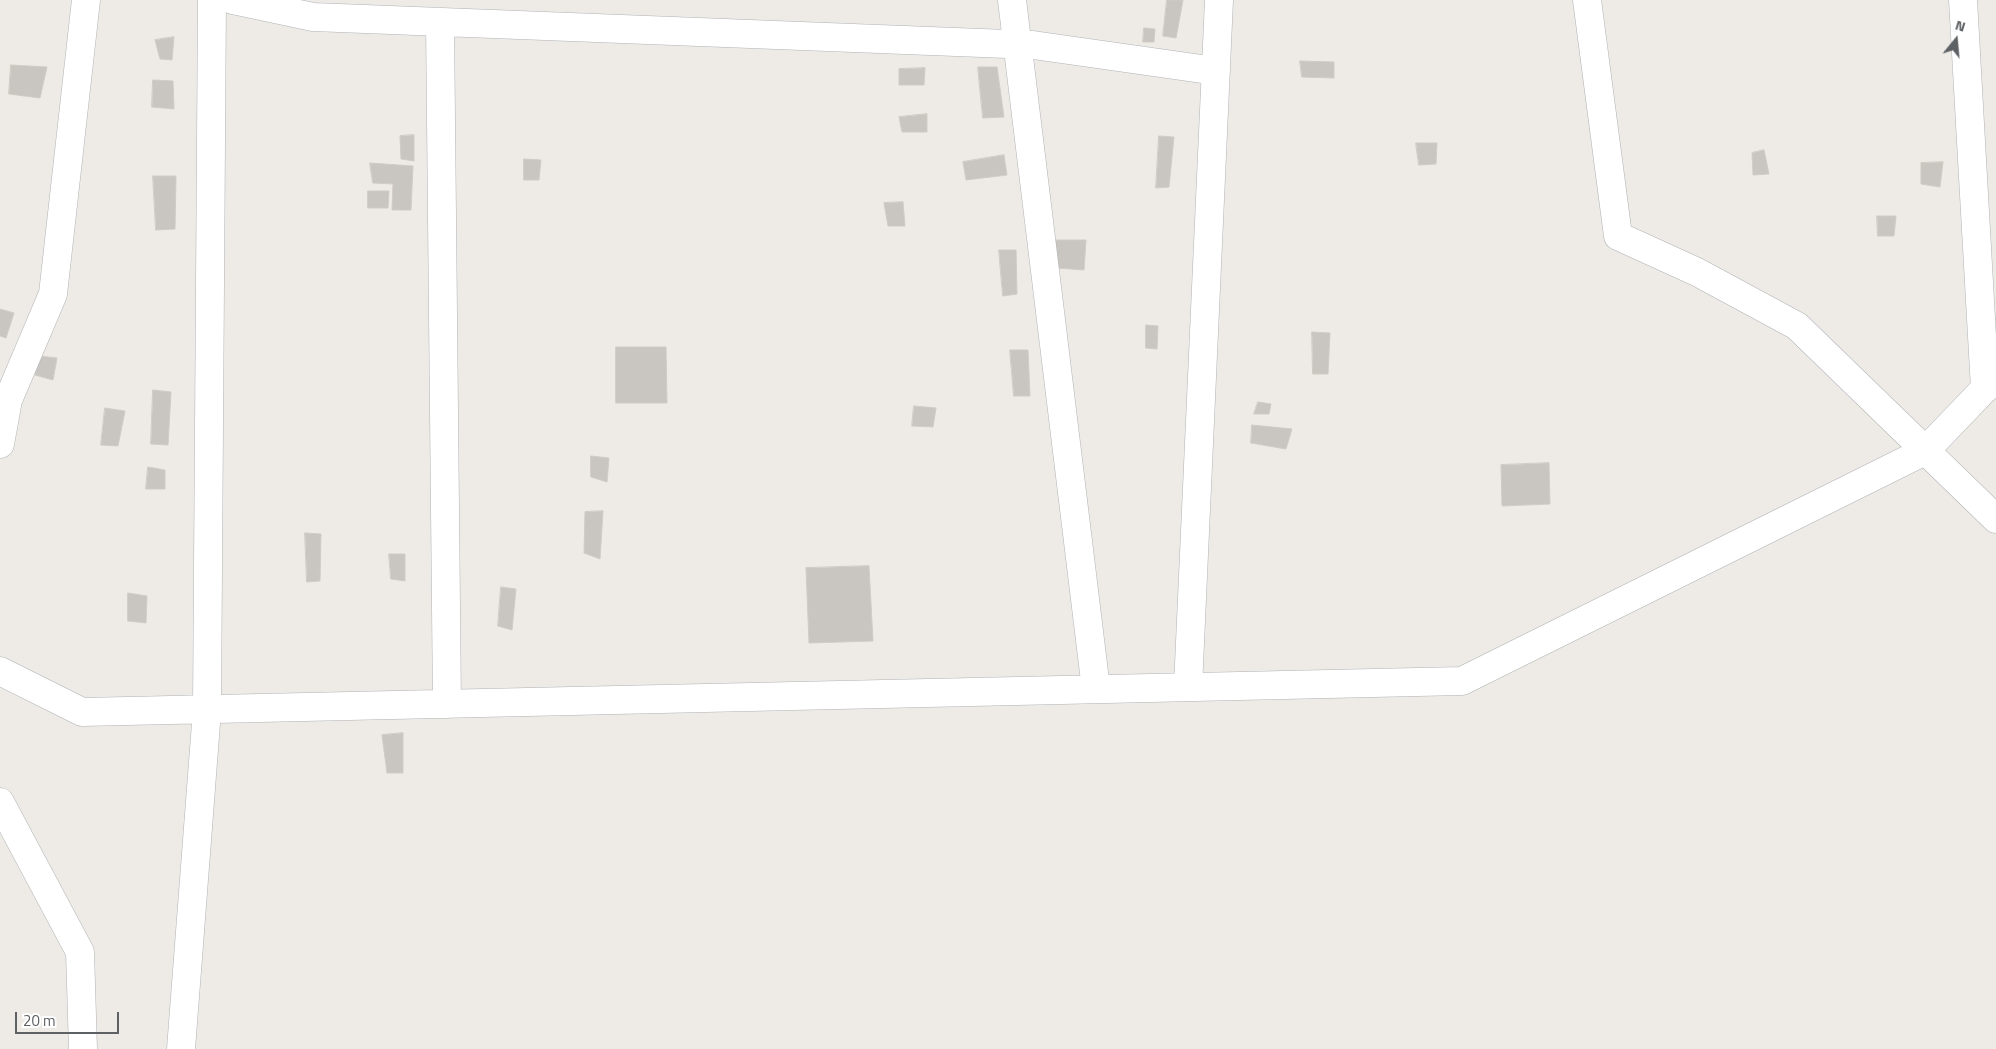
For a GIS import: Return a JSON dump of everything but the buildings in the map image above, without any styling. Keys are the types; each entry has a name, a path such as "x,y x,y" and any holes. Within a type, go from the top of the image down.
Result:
{"street":[{"path":"0,444 8,400 53,294 86,0"},
{"path":"180,1049 206,710 212,0"},
{"path":"233,0 313,17 1033,45 1216,71"},
{"path":"1012,0 1096,689"},
{"path":"1188,687 1219,0"},
{"path":"1587,0 1618,236 1696,272 1797,326 1996,519"},
{"path":"0,671 82,712 1462,681 1926,451 1990,383 1963,0"},
{"path":"440,22 447,704"},
{"path":"0,802 80,952 83,1049"}]}
